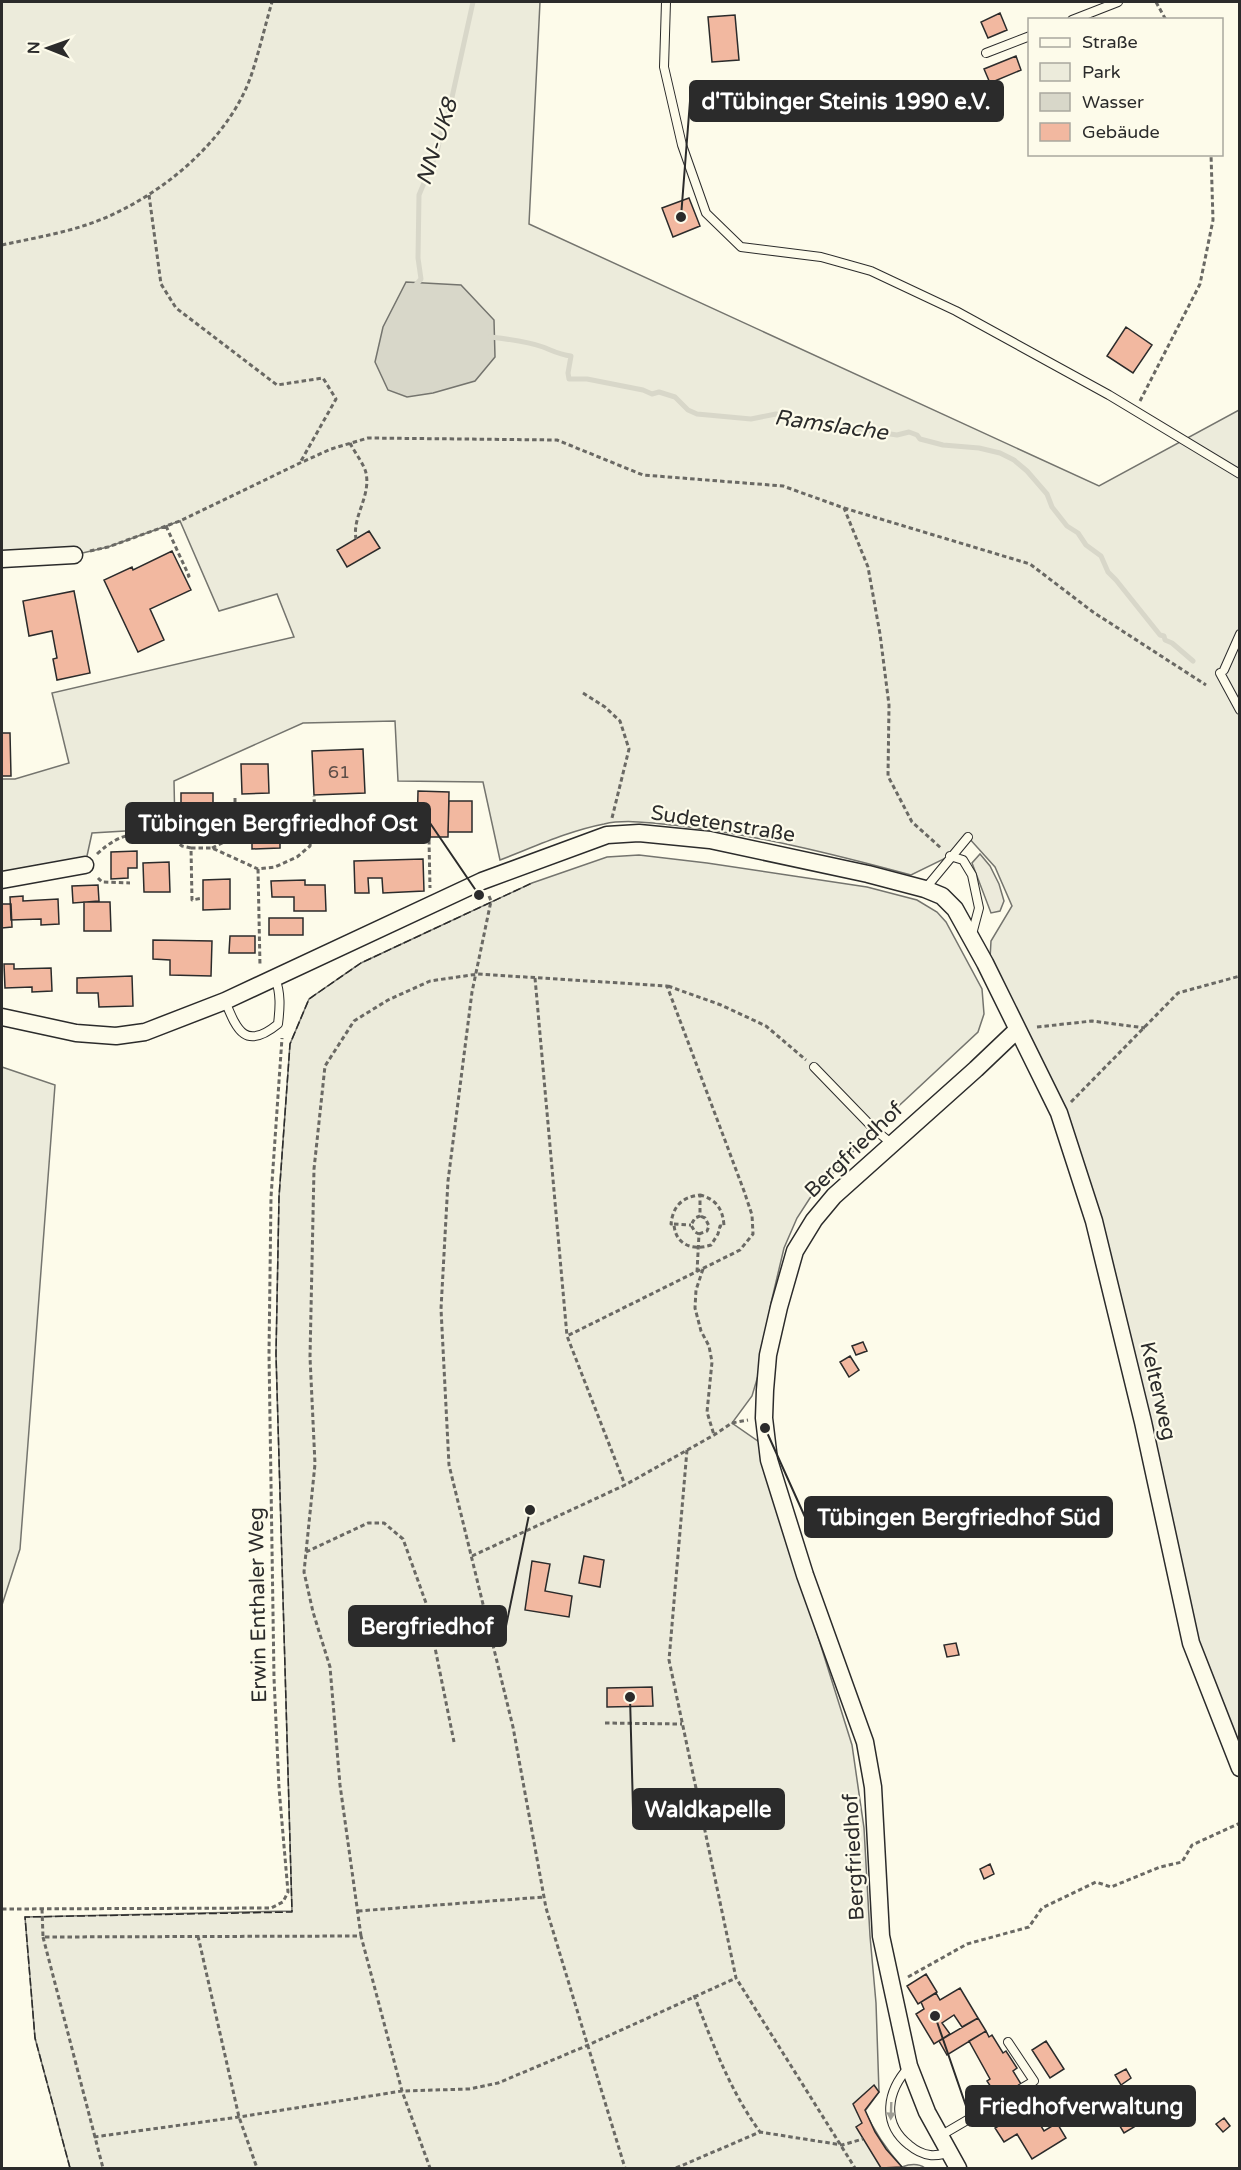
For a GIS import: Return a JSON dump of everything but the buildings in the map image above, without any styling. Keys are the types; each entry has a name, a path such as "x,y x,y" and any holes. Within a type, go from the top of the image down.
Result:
{"street":[{"path":"2,559 74,555"},
{"name":"Sudetenstraße","path":"2,1017 76,1033 116,1036 145,1032 268,981 482,881 607,835 639,833 710,840 868,874 925,889 942,896 955,909 1017,1030"},
{"path":"2,880 85,865"},
{"name":"Kelterweg","path":"1017,1030 1059,1113 1094,1221 1143,1422 1191,1643 1239,1768"},
{"name":"Bergfriedhof","path":"958,2169 927,2112 909,2066 881,1936 873,1787 865,1742 805,1575 769,1460 765,1418 768,1355 795,1251 814,1220 834,1196 1017,1030"}],"lane":[{"path":"666,2 664,67 682,145 706,213 741,247 821,257 871,271 956,311 1135,410 1239,474"},
{"path":"1077,18 1118,2"},
{"path":"986,53 1028,36"},
{"path":"1239,634 1222,671 1239,710"},
{"path":"925,889 968,837"},
{"path":"950,856 963,860 972,875 979,908 971,938"},
{"path":"225,1000 237,1029 245,1035 257,1036 269,1031 278,1024 280,1005 268,981"},
{"path":"814,1067 874,1129 891,1143"},
{"path":"940,2136 1034,2081 1008,2042"},
{"path":"909,2066 895,2087 891,2125 900,2138 916,2151 930,2155 949,2153"}],"path":[{"path":"2,245 87,225 149,195 198,157 228,120 250,78 272,2"},
{"path":"1156,2 1165,18"},
{"path":"1135,410 1200,284 1213,220 1211,156"},
{"path":"149,195 161,284 176,308 277,385 323,378 336,399 300,463"},
{"path":"74,555 108,547 166,526 332,449 368,438 557,440 643,475 783,486 843,508 1030,564 1093,612 1206,685"},
{"path":"350,444 366,473 366,499 355,522 356,539"},
{"path":"843,508 868,567 880,634 889,705 888,776 912,822 950,856"},
{"path":"166,526 189,576 185,578"},
{"path":"583,693 605,707 620,721 629,749 607,835"},
{"path":"130,883 102,882 85,865 108,845 128,834 168,835 182,846 212,848 258,869 275,867 297,857 310,846 315,817 314,796"},
{"path":"230,839 235,818 235,798"},
{"path":"168,835 177,811"},
{"path":"212,848 230,839 243,839"},
{"path":"429,840 431,904"},
{"path":"191,848 192,900 203,898"},
{"path":"258,869 268,981"},
{"path":"482,881 491,901 478,974 472,992 447,1181 441,1309 449,1465 513,1727 544,1897 624,2169"},
{"path":"430,2169 402,2091 361,1936 340,1785 330,1667 313,1612 304,1572 315,1464 310,1357 314,1169 325,1066 354,1021 387,1000 430,981 478,974 667,986 721,1005 766,1026 814,1067"},
{"path":"1059,1113 1178,993 1239,976"},
{"path":"535,978 567,1336 625,1485"},
{"path":"567,1336 740,1250 753,1234 752,1215 667,986"},
{"path":"1017,1030 1092,1021 1145,1028"},
{"name":"Erwin Enthaler Weg","path":"2,1909 271,1908 283,1902 288,1892 279,1788 274,1678 269,1354 271,1197 282,1040 278,1024"},
{"path":"700,1195 700,1216"},
{"path":"709,1226 720,1226 724,1226 723,1217 714,1200 700,1195 690,1196 678,1203 671,1224 674,1224 675,1233 687,1246 698,1248 711,1245 720,1226"},
{"path":"691,1225 695,1218 700,1216"},
{"path":"700,1216 705,1218 709,1226"},
{"path":"674,1224 691,1225"},
{"path":"691,1225 699,1234"},
{"path":"699,1234 707,1231 709,1226"},
{"path":"697,1272 699,1234"},
{"path":"703,1269 696,1290 694,1308 701,1331 709,1346 712,1362 707,1412 714,1435"},
{"path":"472,1556 625,1485 732,1423"},
{"path":"687,1450 669,1660 736,1978 855,2169"},
{"path":"306,1552 368,1523 384,1523 403,1539 426,1603 454,1742"},
{"path":"605,1723 682,1724"},
{"path":"915,1973 967,1944 1029,1927 1042,1908 1096,1882 1110,1887 1163,1866 1182,1862 1192,1845 1239,1823"},
{"path":"358,1911 544,1897"},
{"path":"42,1909 43,1937 103,2169"},
{"path":"198,1936 239,2117 256,2169"},
{"path":"43,1937 361,1936"},
{"path":"94,2137 402,2091 469,2088 498,2083 736,1978"},
{"path":"694,1995 730,2085 760,2132"},
{"path":"676,2169 760,2132 842,2145 863,2139"}],"green space":[{"path":"2,2 540,2 529,224 1099,486 1239,410 1239,1746 1198,1639 1098,1217 990,959 991,941 1012,906 995,867 968,837 950,856 911,875 763,839 703,829 638,822 591,827 500,860 483,782 398,781 395,721 303,723 174,781 175,828 92,833 85,865 2,880 2,779 15,779 69,763 52,693 294,637 277,594 219,611 180,521 108,547 74,555 2,559"},
{"path":"639,855 867,887 917,900 937,912 946,922 982,989 984,1014 978,1032 874,1129 810,1198 797,1218 784,1248 771,1303 763,1359 752,1396 732,1423 762,1444 799,1576 852,1745 864,1828 876,2003 879,2092 865,2111 881,2140 902,2167 920,2165 925,2168 70,2168 35,2038 25,1917 292,1911 276,1354 279,1197 290,1044 309,999 361,963 532,883 607,857"},
{"path":"2,1067 55,1085 20,1549 2,1605"}],"shaded area":[{"path":"980,854 990,866 999,884 1004,901 1000,911 991,913 972,863"}],"water":[{"path":"406,282 461,285 494,320 495,357 475,381 433,393 407,397 388,390 375,362 383,327"}],"waterway":[{"name":"NN-UK8","path":"414,287 421,279 418,258 419,195 437,152 443,123 447,120 473,2"},
{"name":"Ramslache","path":"490,337 530,343 571,356 569,379 587,379 643,390 652,394 659,392 675,397 688,410 697,414 751,419 776,414 814,423 824,422 897,435 909,432 920,439 943,445 979,448 1000,453 1014,460 1027,471 1047,494 1052,507 1067,526 1078,533 1086,545 1101,556 1108,572 1160,635 1193,661"}],"fence":[{"path":"70,2168 35,2038 25,1917 292,1912 276,1354 279,1197 290,1044 309,999 361,963 532,883"}],"place":[{"name":"d'Tübinger Steinis 1990 e.V.","path":"681,217"},
{"name":"Tübingen Bergfriedhof Ost","path":"479,895"},
{"name":"Tübingen Bergfriedhof Süd","path":"765,1428"},
{"name":"Bergfriedhof","path":"530,1510"},
{"name":"Waldkapelle","path":"630,1697"},
{"name":"Friedhofverwaltung","path":"935,2016"}]}
